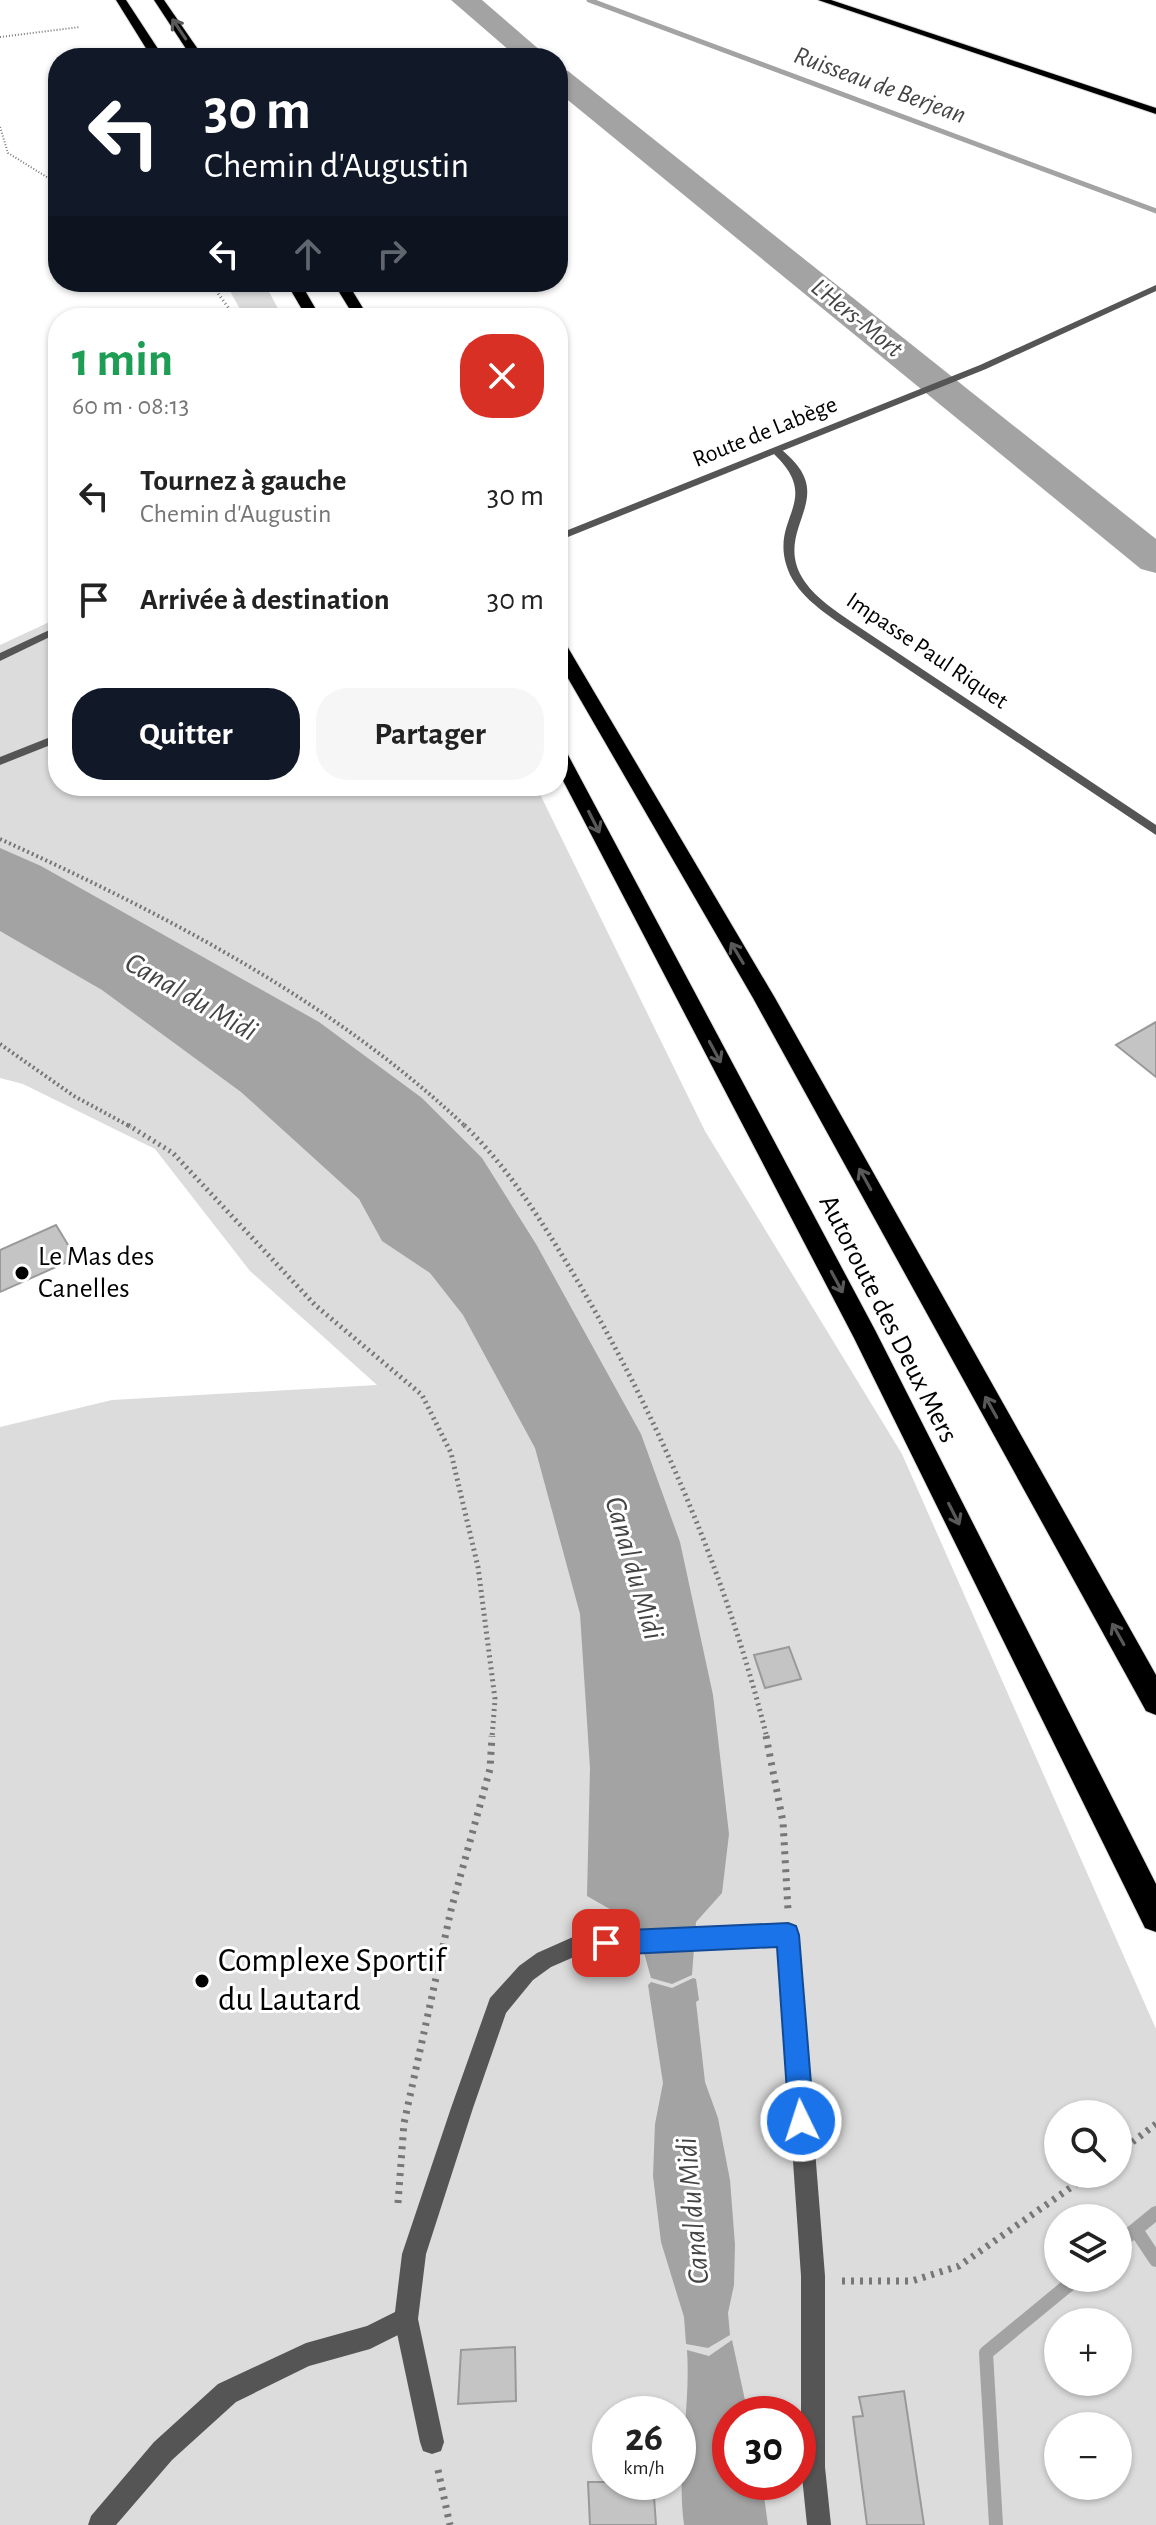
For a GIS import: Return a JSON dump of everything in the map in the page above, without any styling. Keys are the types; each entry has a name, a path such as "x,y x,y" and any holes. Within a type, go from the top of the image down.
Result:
{"highway":[{"path":"121,0 152,48"},
{"path":"159,0 191,48"},
{"name":"Autoroute des Deux Mers","path":"568,663 764,998 1156,1702"},
{"name":"Autoroute des Deux Mers","path":"568,772 866,1337 1156,1917"}],"main road":[{"path":"822,0 1156,111"},
{"path":"832,0 1156,99"}],"street":[{"name":"Route de Labège","path":"985,366 1156,288"},
{"name":"Route de Labège","path":"568,534 1156,299"},
{"name":"Impasse Paul Riquet","path":"778,452 798,468 803,484 788,548 796,576 808,593 849,625 1156,831"},
{"path":"0,657 48,634"},
{"path":"0,761 48,742"},
{"path":"432,2442 406,2319 414,2254 498,2006 526,1973 544,1960 573,1947 788,1935 813,2276 813,2467 819,2525"},
{"path":"100,2525 163,2451 227,2393 306,2355 370,2337 406,2319"}],"path":[{"path":"0,37 80,27"},
{"path":"0,127 8,153 48,178"},
{"path":"0,839 212,943 296,998 366,1046 446,1110 483,1144 519,1190 602,1320 633,1381 693,1515 720,1587 750,1677 779,1797 789,1887 788,1935"},
{"path":"0,1044 74,1096 173,1153 315,1305 422,1395 451,1453 478,1567 495,1699 490,1769 451,1910 404,2123 398,2202 414,2254"},
{"path":"1132,2142 1156,2124"},
{"path":"813,2276 863,2283 912,2281 959,2266 1070,2188"},
{"path":"432,2442 450,2525"}],"shaded area":[{"path":"231,292 269,292 278,308 239,308"},
{"path":"48,623 48,796 541,796 705,1131 902,1454 1156,2029 1156,2525 0,2525 0,1427 112,1400 377,1385 250,1271 155,1149 23,1084 0,1078 0,645"}],"water":[{"name":"Canal du Midi","path":"0,848 41,866 319,1022 422,1098 482,1158 536,1244 641,1434 680,1542 713,1695 729,1834 722,1893 696,1922 692,1975 672,1984 651,1978 636,1924 587,1896 590,1768 580,1614 535,1448 463,1315 430,1273 382,1241 359,1199 241,1092 102,990 0,931"},
{"name":"Canal du Midi","path":"696,1979 699,2000 696,2002 705,2082 718,2118 730,2180 735,2245 734,2285 728,2313 730,2335 708,2348 686,2344 684,2317 661,2242 653,2176 655,2124 663,2083 648,1985 651,1982 672,1988"},
{"path":"732,2340 744,2396 712,2396 712,2500 765,2500 768,2525 684,2525 682,2500 696,2500 696,2396 687,2396 687,2350 709,2356"}],"building":[{"path":"1156,1022 1156,1077 1116,1045"},
{"name":"Le Mas des Canelles","path":"56,1225 76,1258 0,1292 0,1250"},
{"path":"789,1647 801,1679 765,1688 754,1655"},
{"path":"515,2347 516,2401 458,2404 461,2350"},
{"path":"904,2391 924,2525 867,2525 853,2417 863,2416 859,2397"},
{"path":"588,2482 592,2482 592,2500 654,2500 656,2525 590,2525"}],"waterway":[{"name":"L'Hers-Mort","path":"465,0 523,48"},
{"name":"Ruisseau de Berjean","path":"589,0 1156,211"},
{"name":"L'Hers-Mort","path":"568,85 1156,560"},
{"path":"1132,2233 1156,2213"},
{"path":"1136,2230 1156,2260"},
{"path":"996,2525 986,2353 1060,2292"}],"place":[{"name":"Le Mas des Canelles","path":"22,1273"},
{"name":"Complexe Sportif du Lautard","path":"202,1981"}],"route":[{"path":"606,1943 788,1935 801,2121"}]}
